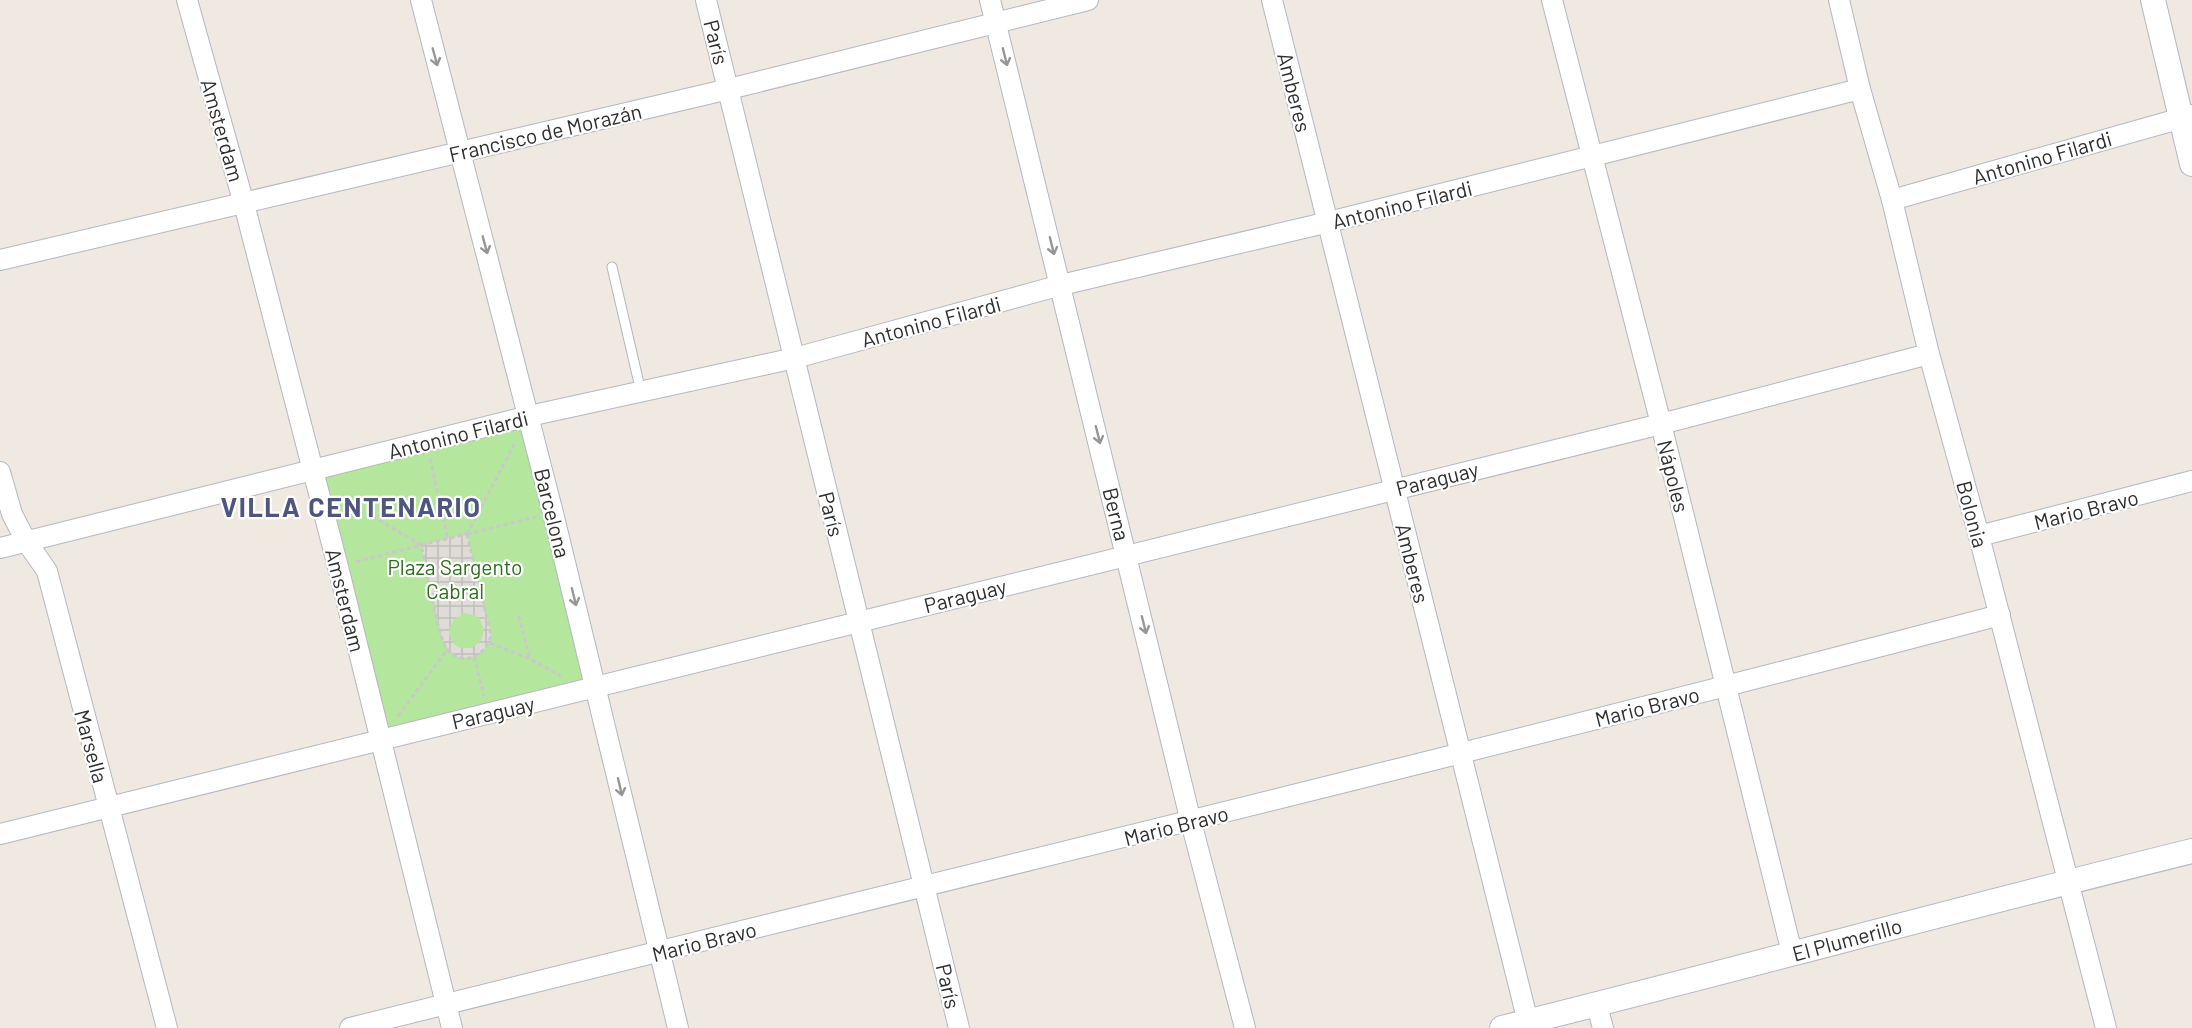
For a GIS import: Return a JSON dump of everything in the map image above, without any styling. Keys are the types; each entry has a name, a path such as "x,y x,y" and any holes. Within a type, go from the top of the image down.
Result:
{"street":[{"name":"Amsterdam","path":"187,0 244,204 338,567 452,1028"},
{"name":"Barcelona","path":"421,0 529,416 553,513 591,689 678,1028"},
{"name":"París","path":"706,0 858,622 926,886 959,1028"},
{"name":"Berna","path":"990,0 1191,822 1245,1028"},
{"name":"Francisco de Morazán","path":"0,260 729,89 1088,0"},
{"name":"Amberes","path":"1272,0 1528,1022"},
{"name":"Nápoles","path":"1552,0 1661,424 1792,952"},
{"name":"Bolonia","path":"1839,0 1860,89 1892,200 1929,354 1980,536 2106,1028"},
{"path":"2153,0 2187,117 2192,164"},
{"name":"Antonino Filardi","path":"0,548 314,476 426,442 529,416 795,358 1061,285 1329,222 1860,89"},
{"name":"Antonino Filardi","path":"1892,200 2187,117"},
{"name":"Paraguay","path":"0,834 1394,488 1661,424 1929,354"},
{"name":"Marsella","path":"0,471 12,514 46,571 166,1028"},
{"name":"Mario Bravo","path":"1980,536 2192,482"},
{"name":"Mario Bravo","path":"350,1028 1191,822 1726,687 2000,615"},
{"name":"El Plumerillo","path":"1502,1028 1528,1022 1600,1017 1792,952 2192,851"}],"lane":[{"path":"612,267 641,392"}],"path":[{"path":"314,476 421,546 443,642 447,650 454,655 462,658 474,657 485,650 490,643 490,627 467,534 529,416"},
{"path":"426,442 448,539"},
{"path":"338,567 553,513"},
{"path":"398,574 426,569"},
{"path":"519,616 530,659"},
{"path":"490,643 530,659 591,689"},
{"path":"381,739 447,650"},
{"path":"474,657 488,712"}],"green space":[{"name":"Plaza Sargento Cabral","path":"529,416 596,688 381,739 313,470"}],"shaded area":[{"path":"467,534 491,635 490,643 478,656 462,658 454,655 443,642 421,545","holes":["464,613 475,615 480,619 484,630 481,641 472,648 460,648 455,645 449,635 449,629 454,619"]}],"district":[{"name":"VILLA CENTENARIO","path":"351,506"}]}
